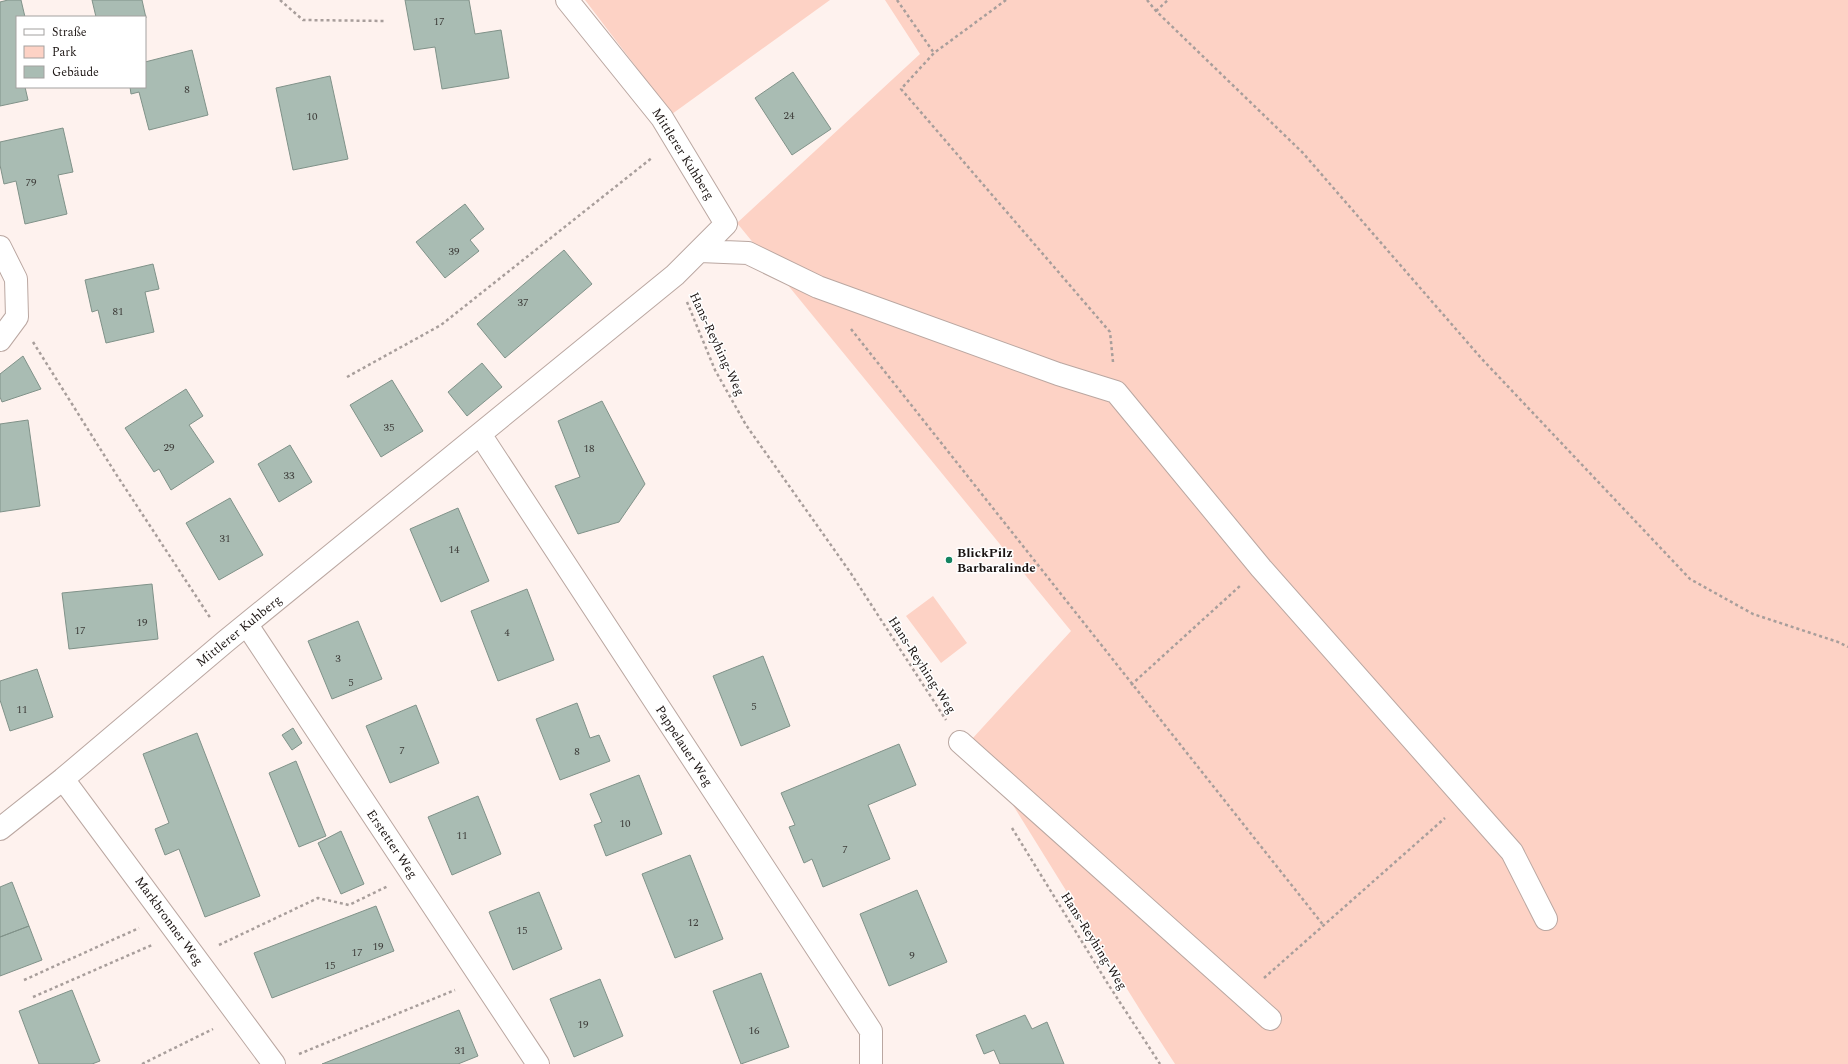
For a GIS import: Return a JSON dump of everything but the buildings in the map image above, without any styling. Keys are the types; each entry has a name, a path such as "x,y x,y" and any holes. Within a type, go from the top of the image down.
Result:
{"street":[{"name":"Mittlerer Kuhberg","path":"0,829 63,779 226,641 676,275 726,224 662,118 567,0"},
{"path":"0,247 16,279 17,317 0,340"},
{"path":"700,251 748,253 818,287 1058,374 1116,392 1261,568 1512,852 1546,919"},
{"name":"Pappelauer Weg","path":"480,434 871,1031 871,1064"},
{"name":"Erstetter Weg","path":"247,625 538,1064"},
{"path":"960,742 1270,1019"},
{"name":"Markbronner Weg","path":"63,779 274,1064"}],"path":[{"path":"280,0 302,20 386,21"},
{"path":"897,0 934,53"},
{"path":"1006,0 934,53 902,89 1110,332 1116,392"},
{"path":"1147,0 1156,11 1302,154 1482,358 1690,579 1754,614 1838,642 1848,647"},
{"path":"1156,11 1168,0"},
{"path":"347,377 441,325 676,140"},
{"name":"Hans-Reyhing-Weg","path":"676,275 715,370 746,425 850,572 960,742"},
{"path":"17,317 116,474 226,641"},
{"path":"847,324 1131,685 1324,926"},
{"path":"1131,685 1261,568"},
{"path":"1276,968 1466,799"},
{"name":"Hans-Reyhing-Weg","path":"1009,822 1108,984 1160,1064"},
{"path":"195,957 318,898 349,905 412,874"},
{"path":"24,980 165,917"},
{"path":"33,997 178,934"},
{"path":"274,1064 482,979"},
{"path":"142,1064 239,1016"}],"green space":[{"path":"585,0 830,0 672,114"},
{"path":"885,0 1848,0 1848,1064 1175,1064 972,739 1071,631 737,223 920,54"},
{"path":"933,596 967,643 941,663 906,616"}],"place":[{"name":"BlickPilz Barbaralinde","path":"949,560"}]}
